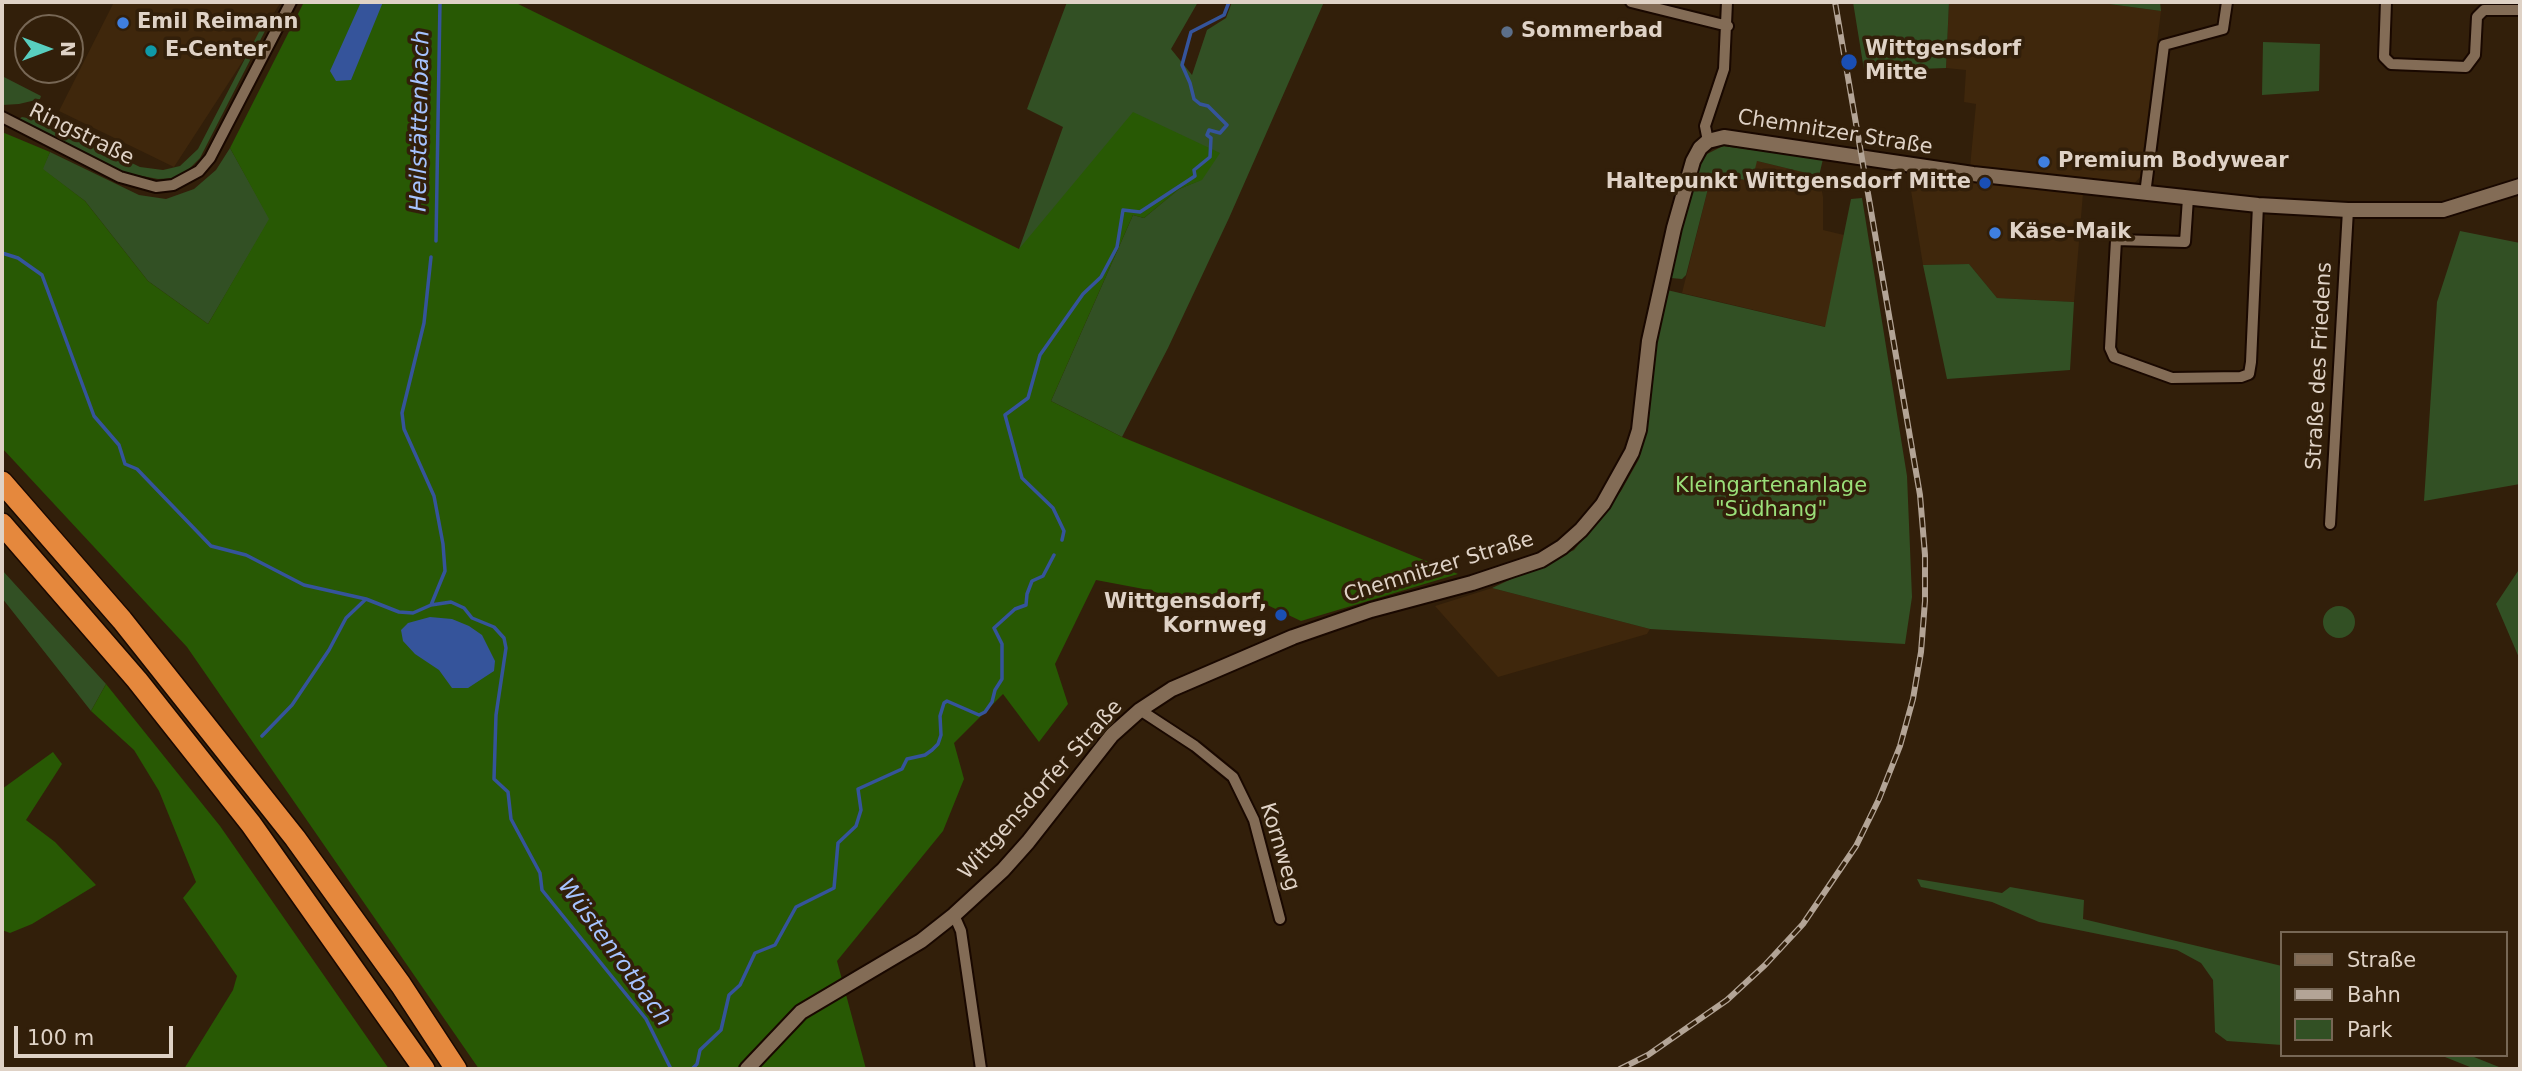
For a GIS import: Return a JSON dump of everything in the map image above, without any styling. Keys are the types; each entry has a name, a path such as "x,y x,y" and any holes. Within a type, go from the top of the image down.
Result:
{"highway":[{"path":"2,482 162,668 295,838 401,985 456,1069"},
{"path":"2,524 137,680 251,824 425,1069"},
{"path":"2,542 16,557 47,574"}],"street":[{"name":"Ringstraße","path":"2,117 120,177 156,187 173,185 199,171 210,158 291,2"},
{"path":"1631,2 1728,26"},
{"path":"1708,141 1705,126 1724,69 1727,2"},
{"path":"2145,194 2164,45 2223,29 2227,2"},
{"path":"2386,2 2384,57 2391,64 2466,67 2475,55 2477,17 2484,10 2520,10"},
{"name":"Chemnitzer Straße","path":"1245,657 1371,610 1472,583 1541,559 1562,547 1581,530 1603,504 1632,452 1639,430 1649,341 1674,228 1693,161 1700,148 1708,141 1724,137 1935,169 2145,194 2348,210 2443,209 2520,186"},
{"path":"2188,198 2185,242 2116,240 2110,348 2114,357 2172,379 2241,377 2249,374 2258,205"},
{"name":"Straße des Friedens","path":"2330,524 2348,210"},
{"name":"Wittgensdorfer Straße","path":"747,1069 801,1012 921,941 954,915 1020,851 1112,735 1140,710 1172,689 1245,657"},
{"name":"Kornweg","path":"1140,710 1195,746 1233,777 1254,820 1280,919"},
{"path":"954,915 961,931 981,1069"}],"shaded area":[{"name":"E-Center","path":"114,2 281,2 174,167 59,111 73,84 84,84 84,61"},
{"path":"1949,2 2094,2 2161,11 2140,177 2133,185 2084,181 2074,302 1997,298 1969,264 1923,265 1908,172 1969,178 1976,104 1964,102 1966,70 1946,68"},
{"path":"1757,161 1819,176 1823,197 1823,230 1844,235 1826,327 1682,293 1712,173 1745,180"},
{"path":"1492,588 1650,629 1647,634 1498,677 1435,606"}],"green space":[{"path":"304,2 514,2 1019,249 1133,112 1220,153 1202,180 1179,189 1144,218 1133,215 1051,401 1122,437 1458,574 1301,621 1244,594 1201,607 1149,590 1096,580 1055,664 1068,704 1039,742 1003,694 954,743 964,779 943,831 837,961 866,1069 479,1069 187,647 2,448 2,132 50,152 43,169 85,201 148,281 208,324 269,219 230,148"},
{"path":"1067,2 1198,2 1171,49 1192,75 1207,30 1226,18 1232,2 1324,2 1229,218 1168,348 1122,437 1051,401 1133,215 1144,218 1179,189 1201,180 1019,249 1063,127 1027,109"},
{"path":"1853,2 1949,2 1946,68 1895,70 1865,76"},
{"path":"2094,2 2160,2 2161,11"},
{"path":"262,26 266,29 200,158 175,178 158,179 126,173 19,119 22,117 48,122 140,167 163,170 180,166 198,149"},
{"path":"2263,42 2320,44 2319,91 2262,95"},
{"path":"2,76 41,96 40,99 19,104 2,105"},
{"path":"1723,146 1823,159 1819,176 1757,161 1755,169 1745,180 1712,173 1686,275 1682,279 1671,278 1694,174 1707,154"},
{"path":"230,148 270,219 208,324 148,281 85,201 42,169 50,152 139,195 166,199 194,189 216,170"},
{"name":"Kleingartenanlage \"Südhang\"","path":"1862,198 1907,476 1912,597 1905,644 1650,629 1492,588 1574,550 1621,491 1639,459 1649,417 1654,349 1667,290 1825,327 1851,199"},
{"path":"2460,231 2520,243 2520,484 2424,501 2437,302"},
{"path":"1969,264 1997,298 2074,302 2070,370 1947,379 1923,265"},
{"path":"2520,568 2520,660 2496,604"},
{"path":"2,570 106,684 91,711 2,598"},
{"path":"2339,606 2351,610 2355,622 2351,634 2339,638 2327,634 2323,622 2327,610"},
{"path":"106,684 220,826 389,1069 184,1069 233,990 237,976 183,898 196,882 159,791 134,750 91,711"},
{"path":"53,752 62,764 26,820 55,842 96,885 32,924 10,933 2,930 2,789"},
{"path":"1917,879 2002,893 2010,887 2084,900 2083,919 2280,966 2280,1045 2227,1041 2215,1032 2213,980 2201,963 2177,950 2039,922 1992,902 1921,887"},
{"path":"2445,1057 2474,1057 2504,1069 2475,1069"}],"water":[{"path":"361,2 383,2 351,80 336,81 330,71"},
{"path":"430,617 452,619 482,635 495,661 494,671 468,688 452,688 439,670 415,654 403,641 401,630 408,623"}],"waterway":[{"name":"Heilstättenbach","path":"436,241 440,2"},
{"path":"1062,540 1064,531 1053,508 1022,478 1005,415 1028,398 1040,355 1083,294 1101,277 1117,247 1123,210 1140,212 1195,176 1194,170 1210,157 1211,138 1207,135 1209,130 1220,133 1227,125 1208,106 1194,99 1182,65 1191,32 1224,15 1229,2"},
{"name":"Wüstenrotbach","path":"2,253 18,258 42,275 94,416 119,445 125,464 137,469 211,546 246,555 304,585 366,599 399,612 413,613 431,605 451,602 464,608 472,618 494,627 504,638 506,648 496,715 494,779 508,792 511,819 540,873 542,890 646,1019 671,1069"},
{"name":"Heilstättenbach","path":"431,257 424,323 402,413 404,429 434,496 443,544 445,571 431,605"},
{"path":"692,1069 697,1064 700,1050 721,1030 729,995 740,985 755,953 775,945 796,907 834,888 838,843 856,826 861,810 858,789 902,769 907,759 925,755 932,750 941,735 940,716 947,701 979,715 985,712 1002,679 1002,644 994,628 1015,609 1026,605 1032,581 1043,576 1054,555"},
{"path":"262,736 292,705 329,650 346,618 366,599"}],"railway":[{"path":"1620,1069 1648,1055 1727,1000 1765,965 1803,924 1856,846 1879,799 1900,746 1913,699 1921,652 1925,601 1925,555 1920,495 1835,2"}],"place":[{"name":"Emil Reimann","path":"123,23"},
{"name":"Sommerbad","path":"1507,32"},
{"name":"E-Center","path":"151,51"},
{"name":"Wittgensdorf Mitte","path":"1849,62"},
{"name":"Premium Bodywear","path":"2044,162"},
{"name":"Haltepunkt Wittgensdorf Mitte","path":"1985,183"},
{"name":"Käse-Maik","path":"1995,233"},
{"name":"Wittgensdorf, Kornweg","path":"1281,615"}]}
